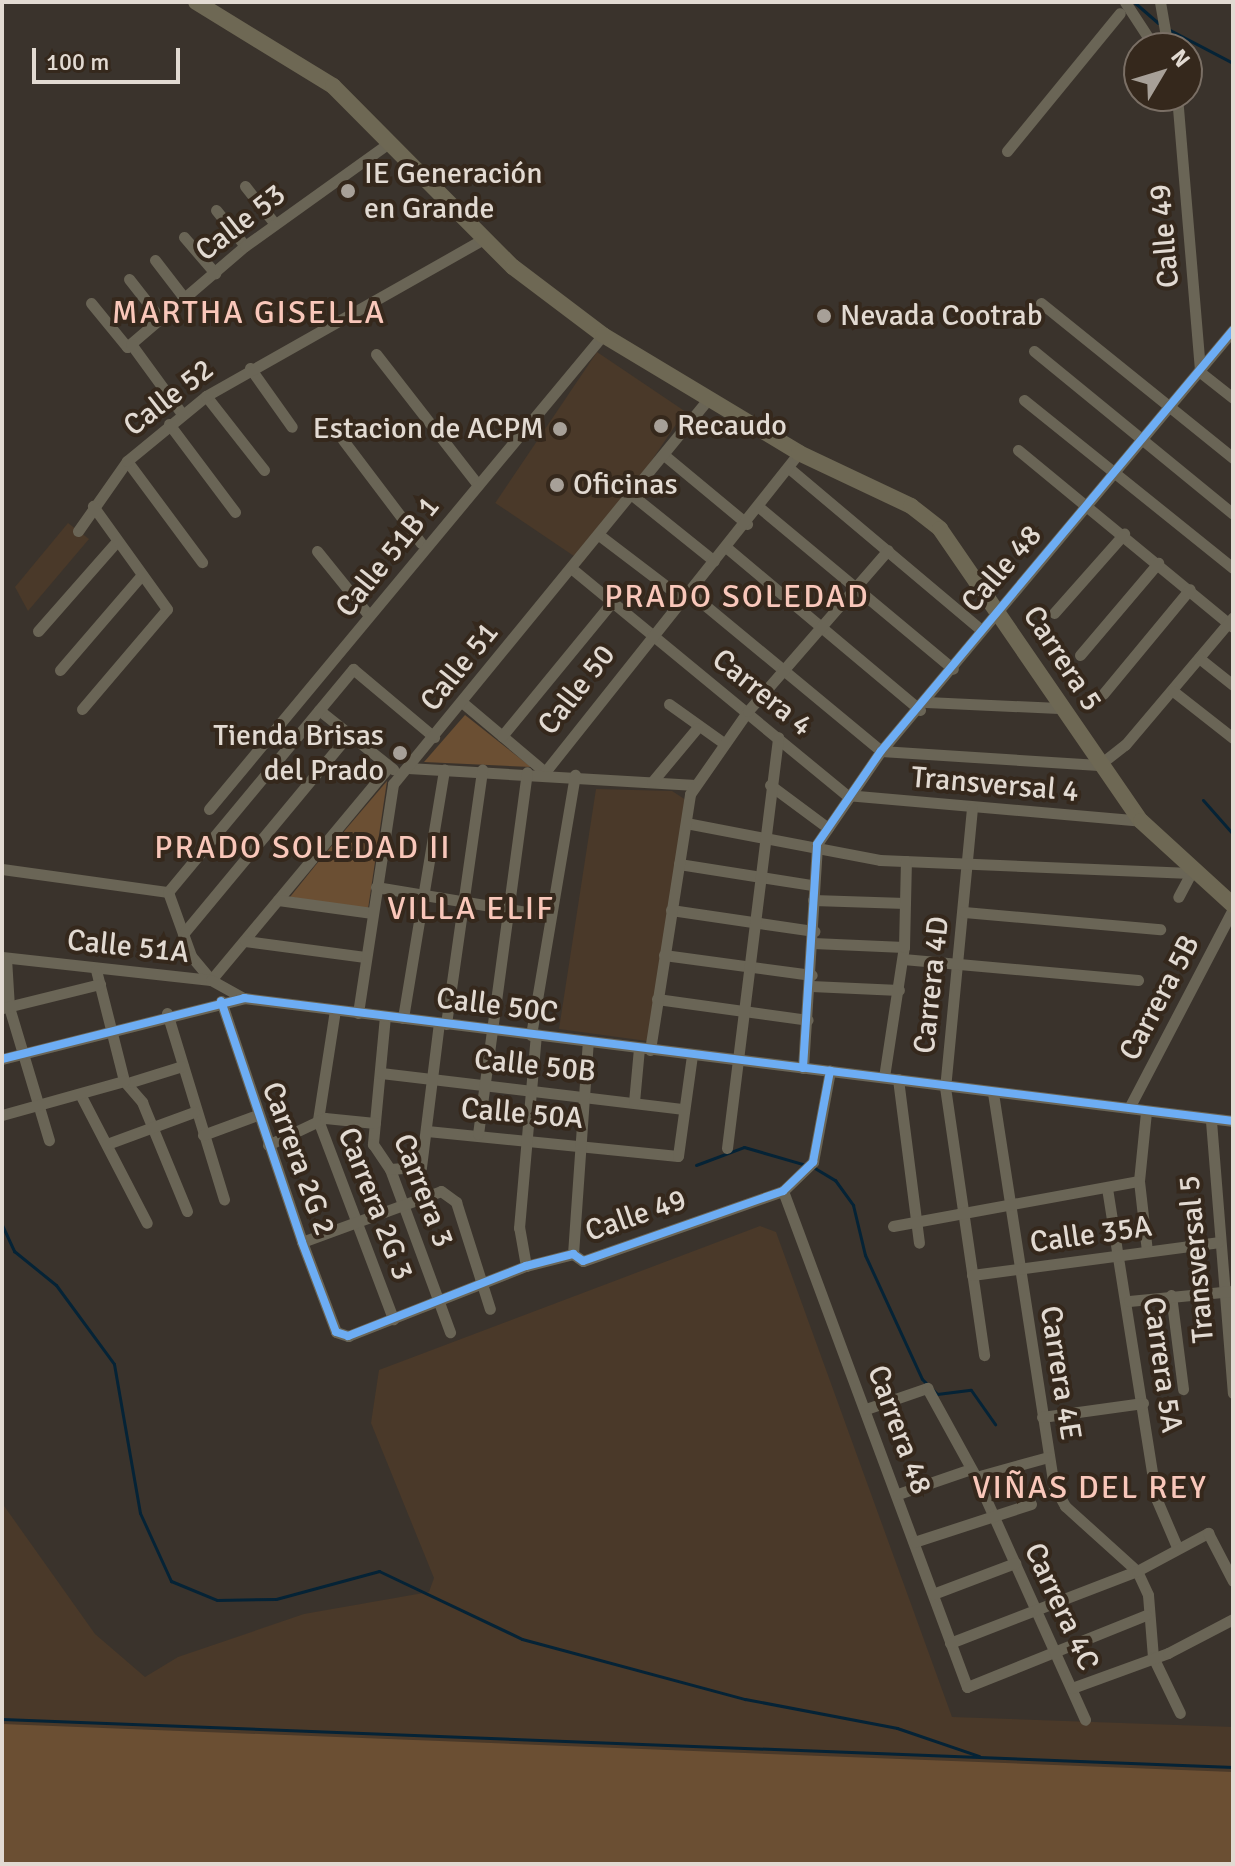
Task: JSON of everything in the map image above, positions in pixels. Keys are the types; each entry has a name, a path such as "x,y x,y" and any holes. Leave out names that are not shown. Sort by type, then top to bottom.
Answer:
{"main road":[{"name":"Carrera 5","path":"196,2 333,86 483,239 603,335 799,453 911,506 940,529 997,610 1059,708 1141,821 1191,873 1233,907"}],"street":[{"path":"1160,6 1164,32"},
{"path":"1007,151 1122,8 1142,32"},
{"name":"Calle 49","path":"1178,112 1200,372"},
{"name":"Calle 53","path":"129,346 245,246 390,142"},
{"path":"245,186 275,224"},
{"path":"216,210 245,246"},
{"path":"184,237 215,273"},
{"name":"Calle 52","path":"78,531 127,461 206,396 250,368 483,239"},
{"path":"155,260 185,299"},
{"path":"129,279 161,320"},
{"path":"91,303 182,414"},
{"path":"1041,303 1233,458"},
{"name":"Calle 48","path":"817,844 846,795 881,751 923,706 997,610 1233,330"},
{"name":"Calle 51B 1","path":"209,809 603,335"},
{"path":"1034,351 1233,514"},
{"path":"376,354 478,485"},
{"path":"250,368 292,427"},
{"path":"1200,372 1233,398"},
{"path":"206,396 264,470"},
{"name":"Calle 51","path":"358,1013 393,784 463,703 707,400"},
{"path":"1024,400 1233,568"},
{"path":"169,424 235,512"},
{"path":"343,440 421,543"},
{"path":"599,535 686,595 881,751 1099,765 1173,691 1231,622 1018,450"},
{"name":"Calle 50","path":"545,772 651,634 760,508 799,453"},
{"path":"664,455 747,524"},
{"path":"127,461 202,562"},
{"name":"Carrera 5","path":"790,469 981,630"},
{"path":"632,495 714,561"},
{"path":"82,709 167,609 140,577 93,506"},
{"path":"760,508 853,589 953,669"},
{"path":"1054,613 1124,534"},
{"path":"38,631 117,541"},
{"path":"727,548 821,627 923,706 1059,708"},
{"path":"634,1102 657,999 695,785 722,742 888,550"},
{"path":"317,551 367,613"},
{"path":"1080,655 1158,563"},
{"name":"Carrera 4","path":"571,568 846,795"},
{"path":"60,670 140,577"},
{"path":"1103,694 1190,589"},
{"path":"502,736 612,602"},
{"path":"1199,658 1233,685"},
{"path":"168,892 353,669 434,737"},
{"path":"1173,691 1233,738"},
{"path":"463,703 545,772"},
{"path":"669,704 697,728 722,742"},
{"path":"319,710 389,766 404,771 545,772 695,785"},
{"path":"652,782 697,728"},
{"name":"Calle 51A","path":"183,934 349,734"},
{"path":"727,1148 751,923 778,737"},
{"path":"168,892 183,934 211,980 389,766"},
{"path":"403,1018 444,769"},
{"path":"427,1131 482,770"},
{"path":"478,1134 482,1084 527,772"},
{"path":"526,1266 519,1228 529,1140 533,1035 575,775"},
{"path":"770,785 828,828"},
{"name":"Transversal 4","path":"846,795 1141,821"},
{"name":"Carrera 4D","path":"972,808 959,970 945,1087 984,1355"},
{"path":"686,823 817,844 842,856 966,865 1191,873 1178,897"},
{"path":"803,1068 812,981 812,885 817,844"},
{"path":"884,1077 903,959 906,861"},
{"path":"679,864 812,885"},
{"path":"2,869 168,892"},
{"path":"376,887 551,916"},
{"path":"278,900 372,913"},
{"path":"813,900 905,903"},
{"name":"Carrera 5B","path":"1129,1108 1233,907"},
{"path":"671,910 813,937 904,947"},
{"path":"964,912 1160,929"},
{"path":"245,941 365,957"},
{"path":"664,955 747,966 812,981 899,990"},
{"path":"4,957 5,1008 40,1105 49,1140"},
{"name":"Calle 51A","path":"4,957 96,970 211,980 244,998"},
{"path":"903,959 959,970 1138,980"},
{"path":"96,970 128,1082 187,1211"},
{"path":"5,1008 100,984"},
{"name":"Calle 50C","path":"2,1059 112,1031 167,1013 244,998 993,1093 1083,1100 1211,1121 1233,1121"},
{"path":"657,999 808,1020"},
{"name":"Carrera 2G 2","path":"221,1001 257,1115 336,1332"},
{"name":"Carrera 2G 3","path":"335,1010 318,1120 393,1319"},
{"path":"167,1013 194,1112 224,1199"},
{"name":"Carrera 3","path":"385,1016 373,1144 390,1169 450,1332"},
{"path":"573,1254 581,1095 588,1042"},
{"path":"684,1109 692,1055"},
{"path":"2,1115 182,1066"},
{"name":"Calle 49","path":"336,1332 348,1336 526,1266 573,1254 583,1261 783,1191 811,1166 830,1071"},
{"name":"Calle 50B","path":"381,1073 684,1109"},
{"path":"898,1079 919,1243"},
{"name":"Carrera 4E","path":"993,1093 1048,1457 1065,1506 1137,1571"},
{"path":"80,1094 147,1223"},
{"name":"Calle 50A","path":"390,1169 421,1167 427,1131 579,1142 678,1156 684,1109"},
{"path":"107,1144 194,1112"},
{"path":"1146,1112 1139,1181 1147,1251"},
{"path":"203,1135 257,1115"},
{"path":"268,1145 318,1120 375,1123"},
{"name":"Transversal 5","path":"1211,1121 1218,1242 1229,1291 1233,1393"},
{"path":"893,1226 1139,1181"},
{"name":"Carrera 5A","path":"1107,1188 1122,1255 1156,1498 1177,1547"},
{"name":"Carrera 48","path":"783,1191 898,1494 967,1687 1057,1653"},
{"path":"302,1242 402,1202 450,1194 490,1309"},
{"name":"Calle 35A","path":"972,1275 1218,1242"},
{"path":"1129,1301 1229,1291"},
{"path":"1171,1295 1183,1389"},
{"name":"Carrera 4C","path":"866,1409 927,1388 973,1473 1085,1720"},
{"path":"1042,1417 1143,1403"},
{"path":"898,1494 973,1473 1048,1457"},
{"path":"914,1542 1031,1504"},
{"path":"950,1643 1137,1571 1208,1533 1233,1581"},
{"path":"933,1594 1015,1563"},
{"path":"1137,1571 1148,1595 1146,1615 1153,1657 1180,1713"},
{"path":"1057,1653 1146,1615"},
{"path":"1072,1688 1153,1657 1233,1619"}],"shaded area":[{"path":"597,352 685,411 583,562 495,503"},
{"path":"68,523 89,539 28,611 15,587"},
{"path":"465,715 531,767 424,762"},
{"path":"387,781 368,909 290,897 323,856"},
{"path":"596,789 672,791 686,800 647,1041 559,1029"},
{"path":"760,1226 776,1232 952,1717 1233,1727 1233,1864 2,1864 2,1503 95,1634 145,1677 178,1657 304,1614 429,1592 434,1578 371,1423 379,1370"},
{"path":"2,1724 1233,1772 1233,1864 2,1864"}],"waterway":[{"path":"1134,2 1158,23"},
{"path":"1168,29 1233,63"},
{"path":"1203,800 1233,834"},
{"path":"696,1165 744,1147 806,1165"},
{"path":"813,1167 835,1180 853,1205 865,1255 922,1379 937,1394 971,1390 995,1424"},
{"path":"2,1225 14,1251 56,1285 114,1364 140,1513 171,1581 217,1600 276,1599 379,1571 522,1639 745,1699 897,1728 979,1756"},
{"path":"2,1719 1233,1767"}],"cycle path":[{"path":"803,1068 817,844 881,751 1233,330"},
{"path":"2,1059 244,998 1233,1121"},
{"path":"221,1001 302,1242 336,1332 348,1336 526,1266 573,1254 583,1261 783,1191 813,1162 830,1071"}],"place":[{"name":"IE Generación en Grande","path":"348,191"},
{"name":"Nevada Cootrab","path":"824,316"},
{"name":"Recaudo","path":"661,426"},
{"name":"Estacion de ACPM","path":"560,429"},
{"name":"Oficinas","path":"557,485"},
{"name":"Tienda Brisas del Prado","path":"400,753"}],"district":[{"name":"MARTHA GISELLA","path":"249,313"},
{"name":"PRADO SOLEDAD","path":"737,597"},
{"name":"PRADO SOLEDAD II","path":"303,848"},
{"name":"VILLA ELIF","path":"471,909"},
{"name":"VIÑAS DEL REY","path":"1090,1488"}]}
